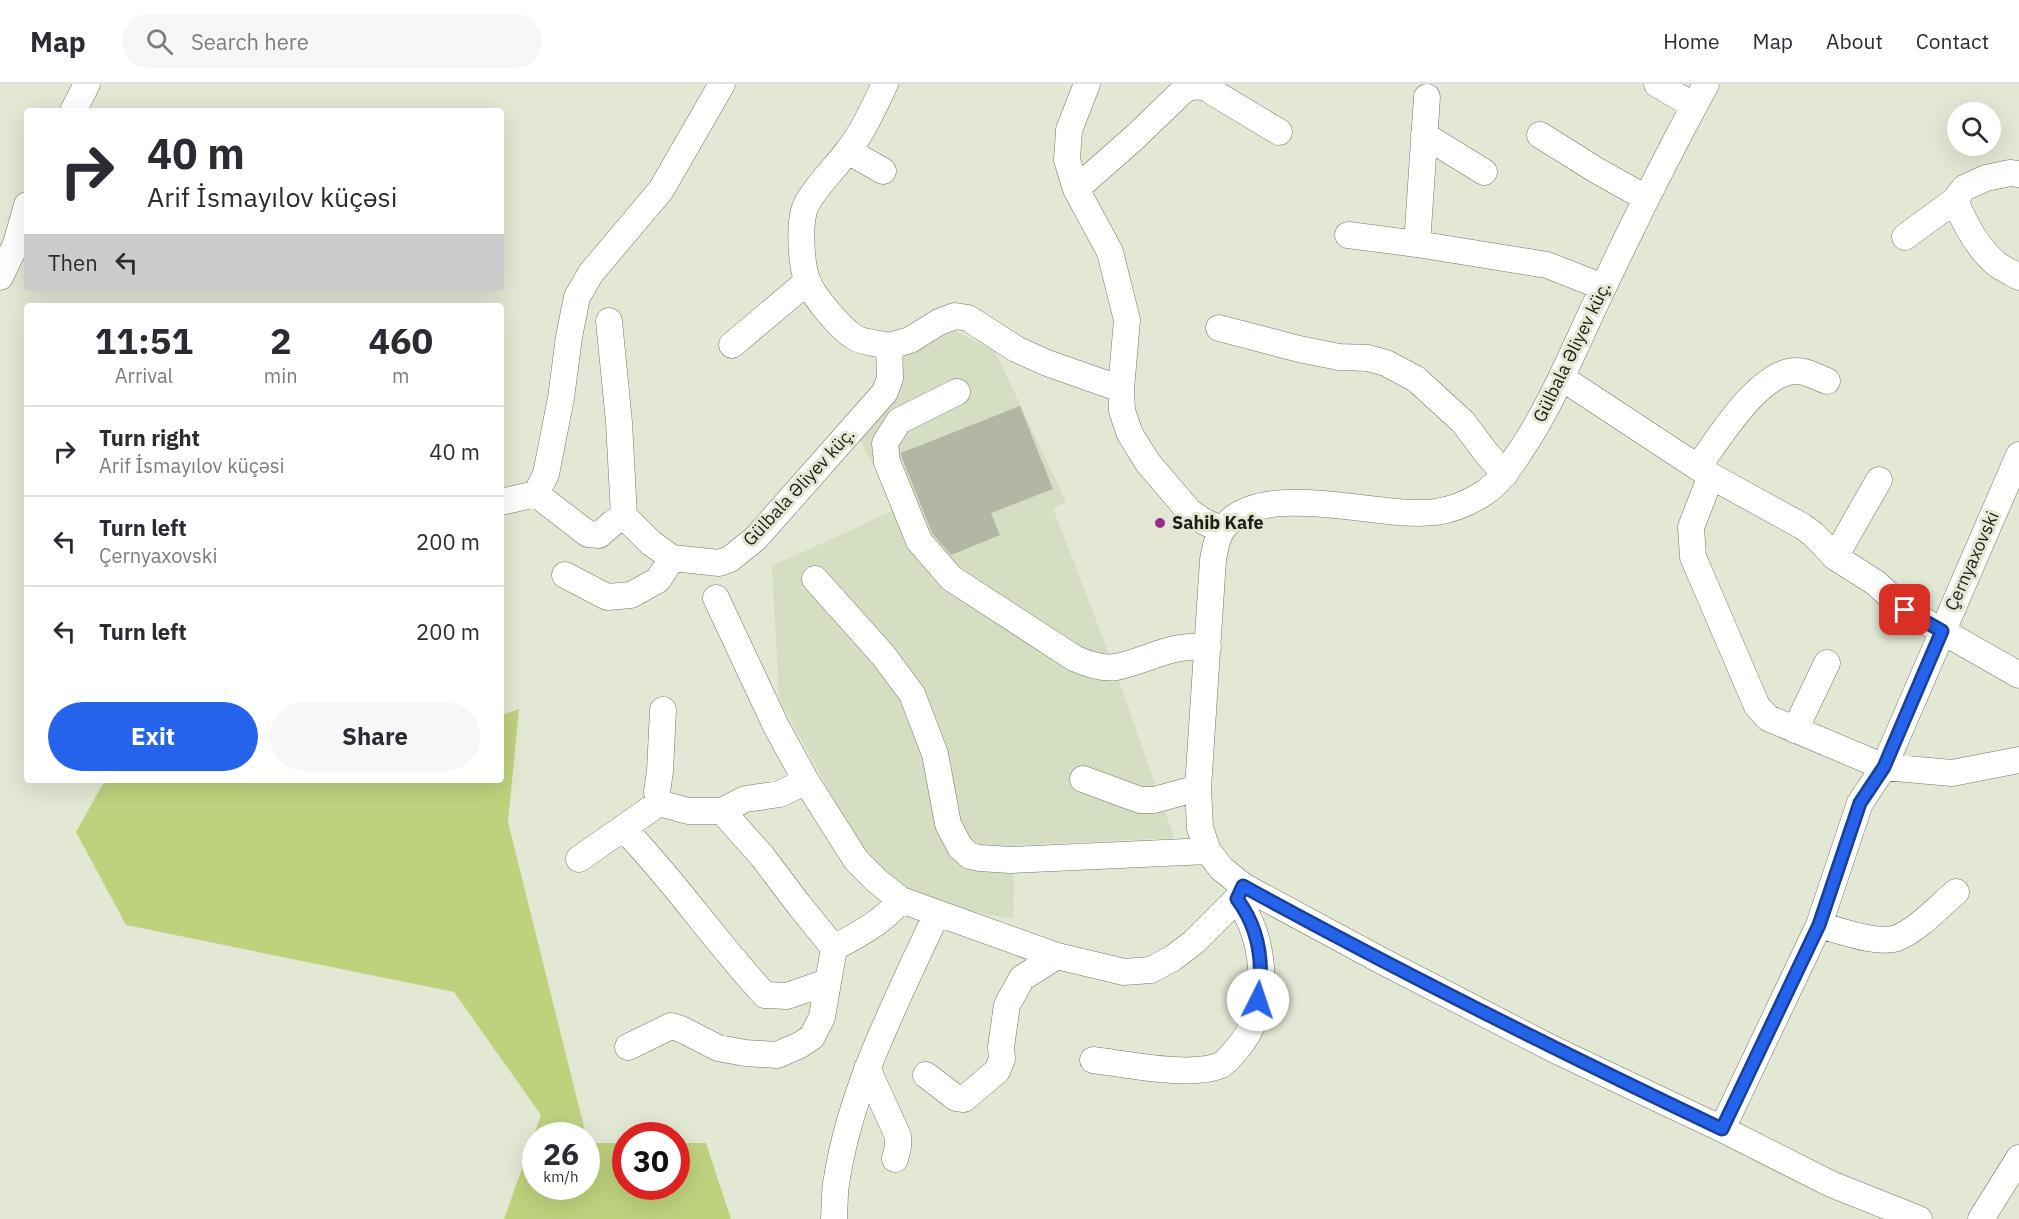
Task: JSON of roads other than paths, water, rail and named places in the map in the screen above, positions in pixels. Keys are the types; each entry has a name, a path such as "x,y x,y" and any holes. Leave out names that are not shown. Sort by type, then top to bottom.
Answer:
{"street":[{"path":"75,108 87,84"},
{"path":"536,494 546,474 561,398 568,337 577,297 591,273 662,190 722,84"},
{"path":"885,84 848,151 826,176 806,205 802,222 802,246 808,281 835,322 855,338 889,346 910,340 939,322 955,316 968,318 1016,349 1047,363 1121,389"},
{"path":"1087,84 1069,130 1067,160 1076,189 1110,252 1127,320 1121,389 1122,411 1130,434 1148,462 1189,511 1222,530 1213,560 1198,788 1200,828 1208,851 1240,892 1259,950 1261,983 1256,1017 1242,1043 1222,1065 1191,1071 1093,1060"},
{"path":"1657,84 1694,106"},
{"name":"Gülbala Əliyev küç.","path":"1222,530 1234,518 1250,508 1277,503 1296,502 1406,513 1435,512 1472,500 1493,487 1505,474 1545,412 1646,198 1706,84"},
{"path":"1076,189 1185,89 1197,86 1206,88 1279,132"},
{"path":"1417,244 1427,97"},
{"path":"1424,135 1484,172"},
{"path":"1540,135 1646,198"},
{"path":"848,151 883,171"},
{"path":"1905,237 1955,200 1964,188 1986,178 2010,173 2019,174"},
{"path":"1955,200 1963,218 1983,249 1996,264 2019,277"},
{"path":"0,277 16,244 24,220"},
{"path":"1348,235 1547,265 1603,288"},
{"path":"732,345 808,281"},
{"path":"565,575 607,597 631,595 658,580 672,558 651,543 624,516 619,422 609,321"},
{"path":"1219,328 1299,349 1339,357 1368,358 1386,363 1416,379 1463,422 1505,474"},
{"name":"Gülbala Əliyev küç.","path":"672,558 718,563 760,548 885,392 890,378 889,346"},
{"path":"1827,381 1796,370 1771,379 1749,398 1704,472 1691,527 1693,557 1757,706 1768,718 1884,767 1952,773 2019,760"},
{"path":"1562,378 1704,472 1814,534 1835,557 1876,583 1905,610 2019,675"},
{"path":"957,392 899,420 885,443 887,462 919,541 951,578 1090,666 1114,667 1176,647 1193,645 1208,647"},
{"name":"Çernyaxovski","path":"1722,1129 1819,925 1860,803 1884,767 2019,455"},
{"path":"1835,557 1879,480"},
{"path":"504,501 536,494"},
{"path":"536,494 588,534 599,535 624,516"},
{"path":"815,579 883,655 912,694 935,754 948,824 960,847 970,856 1010,860 1208,851"},
{"path":"716,598 776,726 806,781 856,860 901,900 1057,956 1124,972 1151,970 1173,958 1194,942 1240,892"},
{"path":"1796,730 1827,663"},
{"path":"658,803 663,710"},
{"path":"1083,779 1140,800 1154,800 1198,788"},
{"path":"658,803 688,811 722,811 745,800 780,794 806,781"},
{"path":"579,859 658,803"},
{"path":"628,1047 671,1026 718,1048 777,1055 812,1037 822,1017 834,948 762,856 722,811"},
{"path":"623,828 652,858 736,964 765,995 788,996 828,982"},
{"path":"1240,892 1382,961 1531,1038 1832,1184 1919,1219"},
{"path":"1819,925 1873,939 1895,938 1917,926 1956,892"},
{"path":"834,948 877,924 901,900"},
{"path":"834,1219 836,1179 849,1120 867,1068 937,913"},
{"path":"926,1075 956,1098 964,1099 997,1071 1002,1059 1001,1047 1007,1005 1022,978 1057,956"},
{"path":"867,1068 898,1136 895,1159"},
{"path":"1981,1219 2019,1158"}],"place":[{"name":"Sahib Kafe","path":"1160,523"}]}
